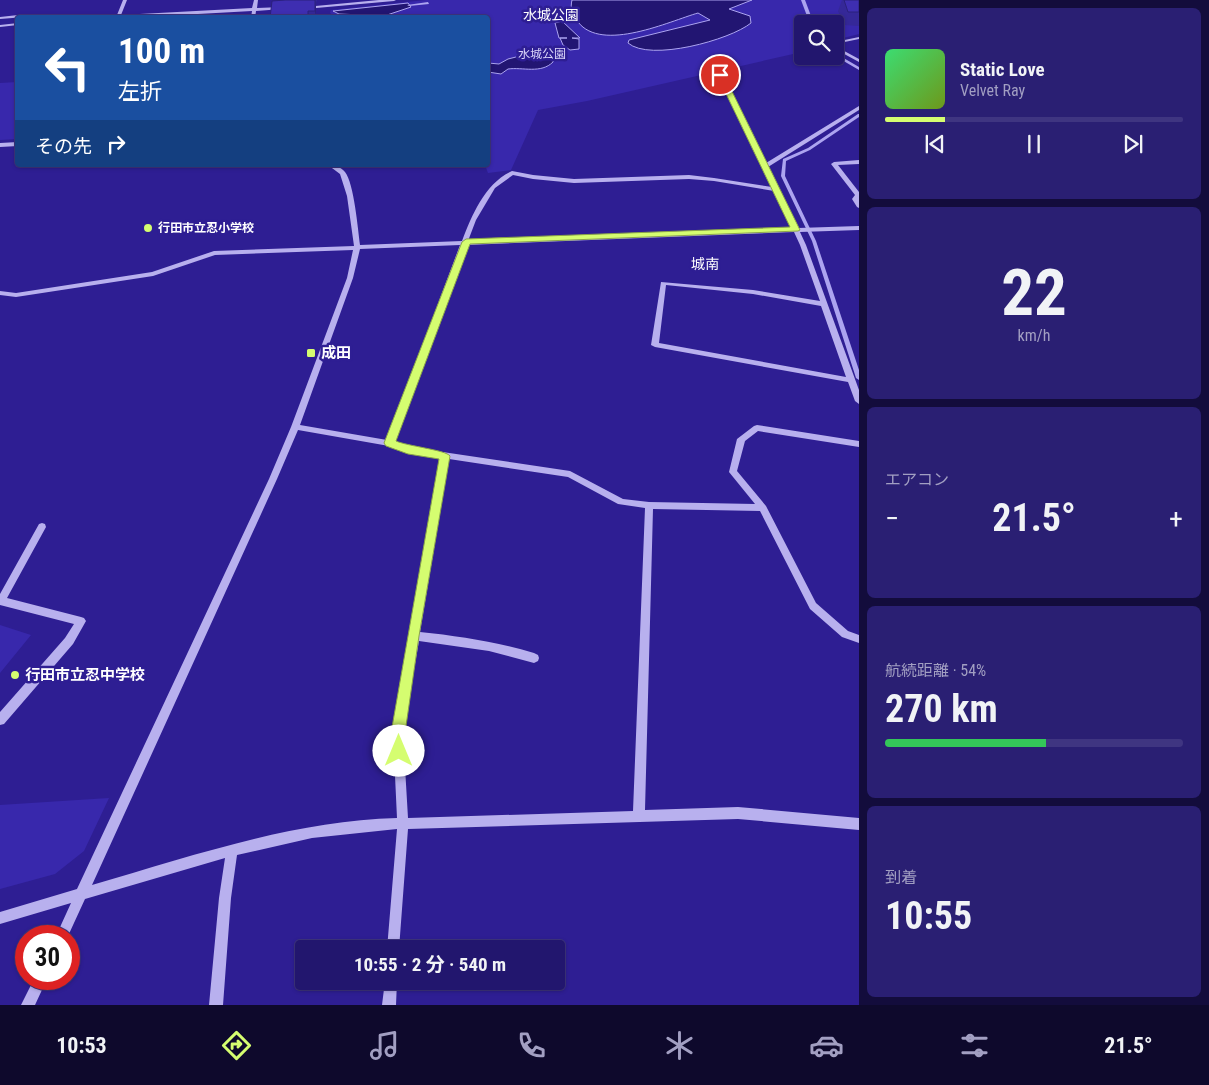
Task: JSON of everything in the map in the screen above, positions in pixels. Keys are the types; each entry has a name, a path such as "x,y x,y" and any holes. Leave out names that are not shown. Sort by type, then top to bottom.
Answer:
{"street":[{"path":"125,0 120,15 289,8"},
{"path":"253,15 256,0"},
{"path":"316,7 317,2 321,0"},
{"path":"298,8 394,0"},
{"path":"0,18 15,16"},
{"path":"0,26 15,24"},
{"path":"844,42 859,38"},
{"path":"844,51 859,61"},
{"path":"720,75 796,230 859,401"},
{"path":"764,167 859,108"},
{"path":"0,145 15,144"},
{"path":"859,162 834,164 858,195 855,199 859,206"},
{"path":"68,925 295,426 350,278 357,247 350,196 343,173 334,167"},
{"path":"390,443 473,220 493,187 512,172 574,182 679,177 776,190"},
{"path":"0,294 16,295 153,274 214,253 859,228"},
{"path":"824,304 754,292 663,283 655,346 852,380"},
{"path":"295,426 390,443 408,450 570,474 621,502 649,505 763,508"},
{"path":"859,444 757,428 741,439 733,472 763,508 813,606 845,634 859,639"},
{"path":"394,940 403,823 398,733 445,456"},
{"path":"639,816 649,505"},
{"path":"0,720 70,641 81,621 1,601 42,527"},
{"path":"413,636 474,643 510,650 534,658"},
{"path":"0,918 82,896 232,850 312,832 403,823 738,813 859,824"},
{"path":"216,1005 225,898 232,850"},
{"path":"28,1005 36,990"},
{"path":"389,1005 390,990"}],"green space":[{"name":"水城公園","path":"426,0 859,0 859,34 844,38 844,15 794,15 794,54 587,101 538,110 511,170 488,173 486,167 490,167 490,15 333,15 330,13 331,10"},
{"path":"15,82 15,139 0,140 0,83"},
{"path":"0,625 31,635 0,673"},
{"path":"109,798 84,851 55,874 0,889 0,805"}],"shaded area":[{"path":"572,0 752,0 729,9 750,16 751,23 741,30 709,42 671,50 654,50 639,48 628,43 629,40 710,20 698,13 654,28 619,35 603,35 589,31 578,22 572,11"},
{"path":"408,3 411,7 387,15 339,14 333,11"},
{"path":"562,21 580,38 572,38 579,39 579,49 570,50 563,45 555,23"},
{"path":"553,52 553,62 543,68 508,69 501,74 490,72 490,63 499,64 508,59 524,55 540,59"}],"building":[{"path":"315,0 315,11 308,11 308,15 270,15 272,1"},
{"path":"844,0 859,0 859,12 848,12"}],"waterway":[{"path":"803,0 809,15"},
{"path":"409,5 428,3"},
{"path":"844,60 859,69"},
{"path":"859,115 809,149 784,160 783,176 814,241 859,378"}],"place":[{"name":"行田市立忍小学校","path":"148,228"},
{"name":"成田","path":"311,353"},
{"name":"行田市立忍中学校","path":"15,675"}],"district":[{"name":"水城公園","path":"551,15"},
{"name":"城南","path":"705,264"}],"route":[{"path":"399,751 398,733 413,636 445,456 408,450 390,443 466,242 796,230 720,75"}]}
